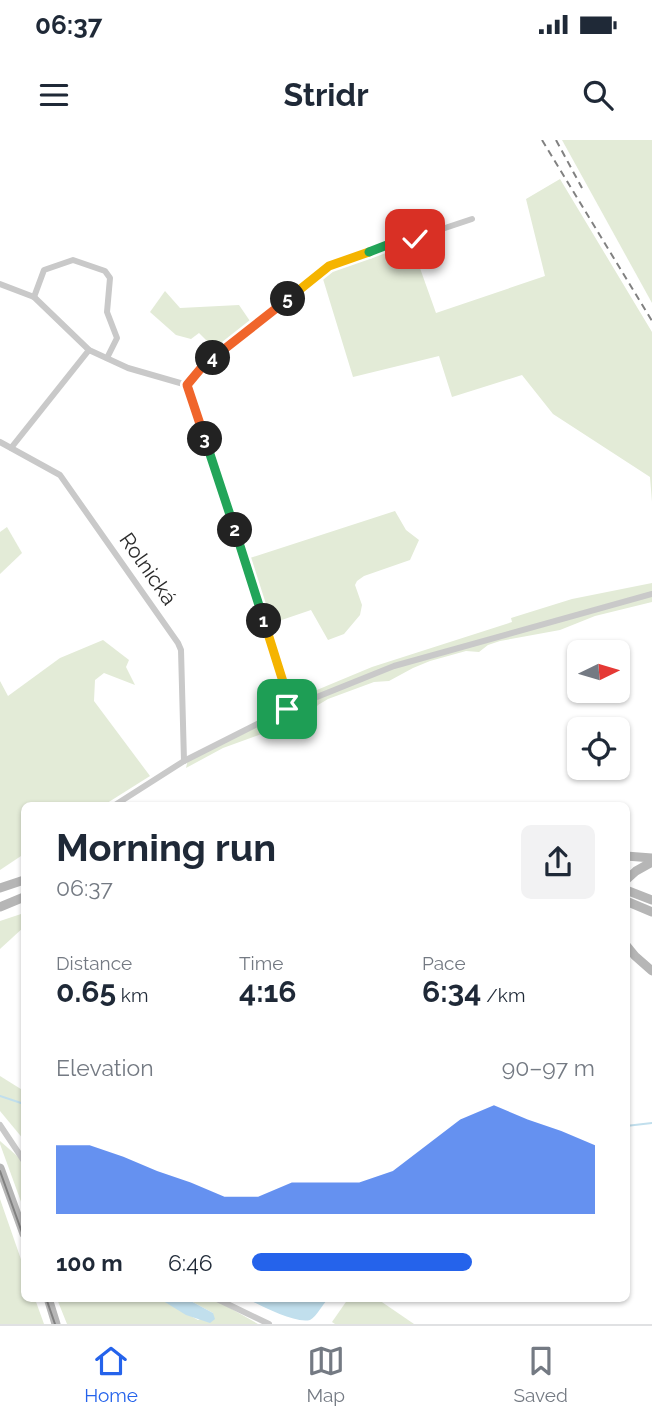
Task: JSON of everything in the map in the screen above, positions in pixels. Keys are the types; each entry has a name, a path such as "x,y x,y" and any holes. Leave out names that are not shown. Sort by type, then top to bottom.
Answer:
{"main road":[{"path":"630,857 652,860"},
{"path":"630,877 652,860"},
{"path":"0,888 21,881"},
{"path":"630,892 652,900"},
{"path":"0,907 21,898"},
{"path":"630,903 652,912"},
{"path":"631,954 652,971"},
{"path":"0,1168 21,1226"},
{"path":"49,1302 56,1324"}],"street":[{"path":"187,385 202,367 329,266 400,240 415,239 472,219"},
{"path":"34,297 44,270 55,265 73,260 105,271 110,278 107,312 117,338 107,358"},
{"path":"0,284 34,297 89,350 128,368 187,385"},
{"path":"11,448 89,350"},
{"path":"187,385 291,707"},
{"name":"Rolnická","path":"0,442 60,475 178,643 181,650 184,761"},
{"path":"120,802 184,761 291,707 394,666 652,594"},
{"path":"0,1125 21,1156"},
{"path":"223,1302 270,1324"}],"green space":[{"path":"562,140 652,140 652,303"},
{"path":"560,179 652,332 652,502 650,477 553,414 522,375 452,397 439,356 353,377 323,279 333,270 411,243 436,313 545,276 526,199"},
{"path":"165,291 180,308 239,305 252,324 217,351 199,333 191,339 176,335 150,312"},
{"path":"395,511 406,530 419,540 410,560 357,581 355,585 362,605 360,615 344,634 328,640 311,610 267,625 247,559"},
{"path":"7,527 22,553 0,574 0,532"},
{"path":"652,583 652,602 595,616 560,630 500,641 479,652 466,651 430,661 389,681 374,682 328,699 318,705 311,714 223,748 186,768 188,759 287,709 297,693 312,692 372,667 512,622 511,618 572,599"},
{"path":"103,640 129,660 126,667 135,685 104,673 95,680 94,701 150,776 109,802 21,802 21,856 0,870 0,681 8,696 60,658"},
{"path":"21,914 21,930 0,949 0,921"},
{"path":"0,1076 21,1089 21,1136 0,1111"},
{"path":"0,1141 21,1159 21,1202"},
{"path":"0,1199 21,1259 21,1302 36,1302 44,1324 0,1324"},
{"path":"58,1302 165,1302 198,1320 213,1313 193,1302 219,1302 258,1324 67,1324"},
{"path":"346,1302 382,1302 414,1324 335,1324 332,1322"}],"water":[{"path":"165,1302 193,1302 213,1313 215,1319 210,1323 186,1315"},
{"path":"254,1302 326,1302 310,1320 278,1313"}],"waterway":[{"path":"0,1096 21,1103"},
{"path":"630,1126 652,1123"}],"tram line":[{"path":"0,1171 21,1230"},
{"path":"47,1302 55,1324"}],"railway":[{"path":"542,140 652,321"},
{"path":"556,140 582,188"}],"route":[{"path":"287,709 291,707 187,385 202,367 329,266 400,240 415,239"}]}
